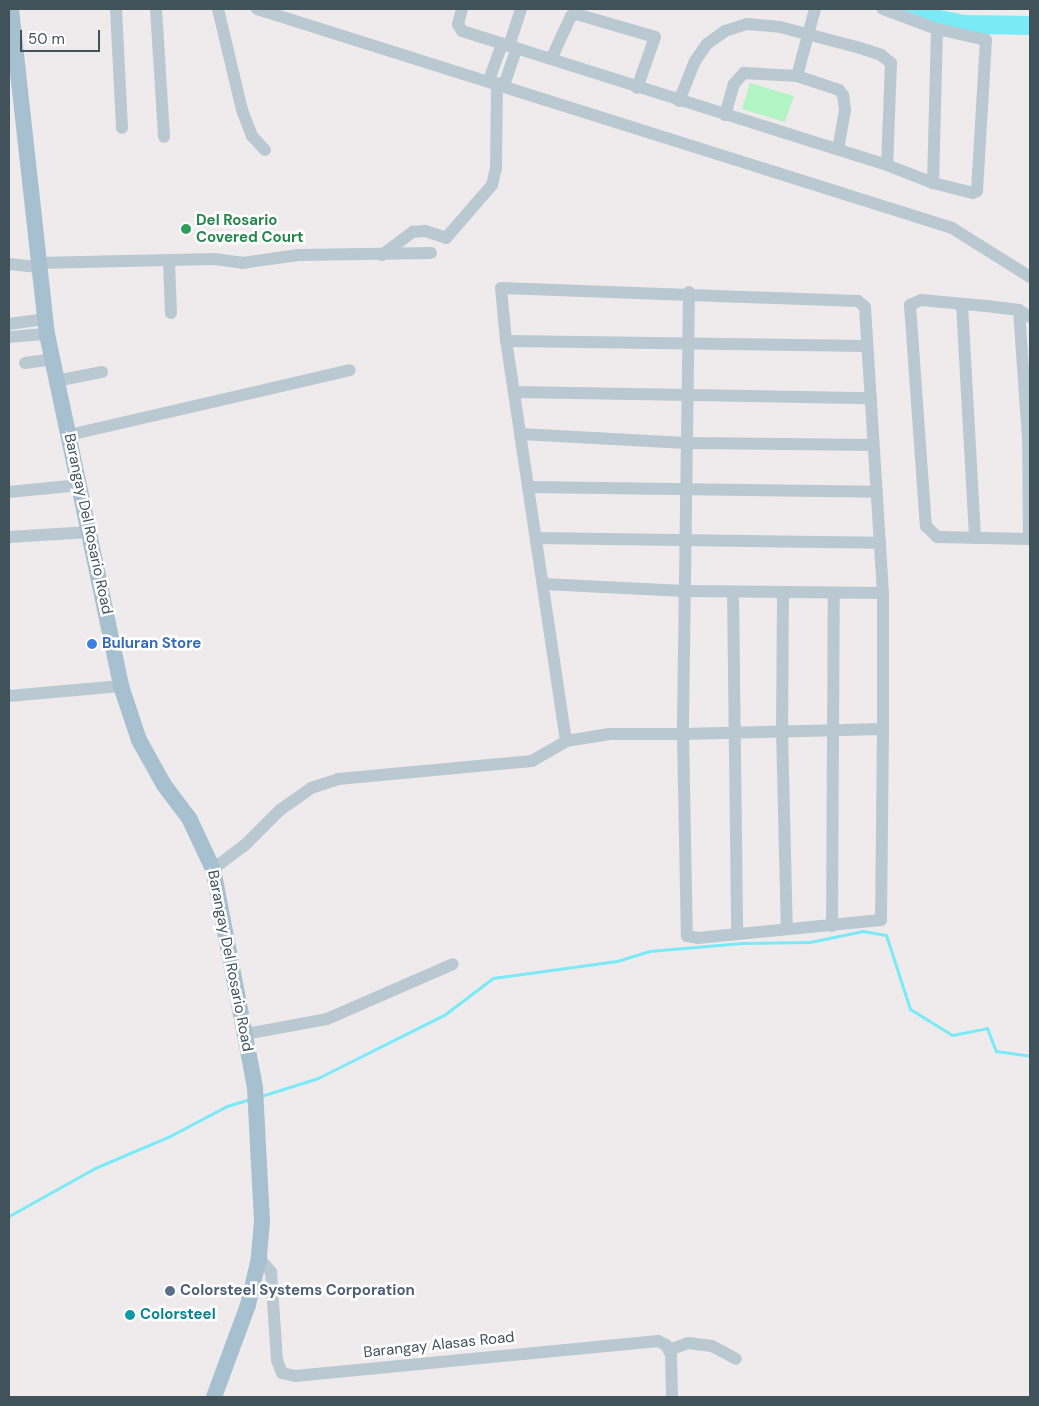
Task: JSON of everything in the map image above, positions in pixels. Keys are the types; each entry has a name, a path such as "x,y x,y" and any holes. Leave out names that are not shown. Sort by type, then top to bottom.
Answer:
{"main road":[{"name":"Barangay Del Rosario Road","path":"10,16 13,74 46,326 56,382 80,485 121,686 143,748 164,785 189,818 213,868 255,1088 262,1221 259,1258 248,1305 214,1397"}],"street":[{"path":"116,9 122,128"},
{"path":"156,9 164,137"},
{"path":"218,9 242,110 252,136 265,150"},
{"path":"257,9 497,82 952,228 1030,277"},
{"path":"462,9 459,28 509,46 552,57 636,88 838,149 933,183 973,193 979,186 986,40 937,29 883,9"},
{"path":"382,255 413,232 424,231 446,238 473,210 492,185 496,168 497,82 521,9"},
{"path":"797,76 815,9"},
{"path":"552,57 571,16 576,14 652,36 656,40 636,88"},
{"path":"679,101 695,61 707,44 725,31 747,24 762,24 809,34 881,55 891,63 887,165"},
{"path":"933,183 937,29"},
{"path":"725,116 734,84 744,73 797,76 838,90 843,95 845,110 838,149"},
{"path":"9,264 38,265 215,259 242,263 298,255 431,253"},
{"path":"168,261 170,313"},
{"path":"566,741 506,341 501,288 622,293 689,292 858,301 865,307 883,593 883,916 876,923 698,938 687,936 683,734 689,292"},
{"path":"1019,310 1029,439 1030,539 937,537 926,526 910,306 920,300 1019,310 1030,317"},
{"path":"962,304 975,538"},
{"path":"9,324 46,326"},
{"path":"9,338 46,326"},
{"path":"506,341 868,346"},
{"path":"25,363 52,359"},
{"path":"69,435 350,370"},
{"path":"56,382 102,372"},
{"path":"514,392 870,398"},
{"path":"521,434 686,443 873,445"},
{"path":"9,492 80,485"},
{"path":"528,487 876,492"},
{"path":"9,538 90,532"},
{"path":"537,538 880,544"},
{"path":"543,584 684,591 883,593"},
{"path":"734,592 733,732 737,934"},
{"path":"783,592 782,731 787,929"},
{"path":"832,926 834,594"},
{"path":"9,696 121,686"},
{"path":"213,868 244,846 280,810 311,788 338,780 532,761 566,741 603,734 683,734 882,728"},
{"path":"246,1034 327,1019 453,964"},
{"name":"Barangay Alasas Road","path":"259,1258 271,1272 277,1360 282,1373 295,1376 658,1341 669,1350"},
{"path":"672,1397 669,1350 681,1344 712,1346 736,1359"}],"green space":[{"path":"750,83 794,96 785,122 742,109"}],"waterway":[{"path":"907,9 914,14 964,24 1030,25"},
{"path":"261,1096 318,1078 444,1015 493,978 617,961 649,951 742,943 810,942 863,931 886,935 910,1009 952,1035 987,1028 996,1051 1030,1056"},
{"path":"9,1216 95,1168 170,1136 227,1106 250,1099"}],"place":[{"name":"Del Rosario Covered Court","path":"186,229"},
{"name":"Buluran Store","path":"92,644"},
{"name":"Colorsteel Systems Corporation","path":"170,1291"},
{"name":"Colorsteel","path":"130,1315"}]}
